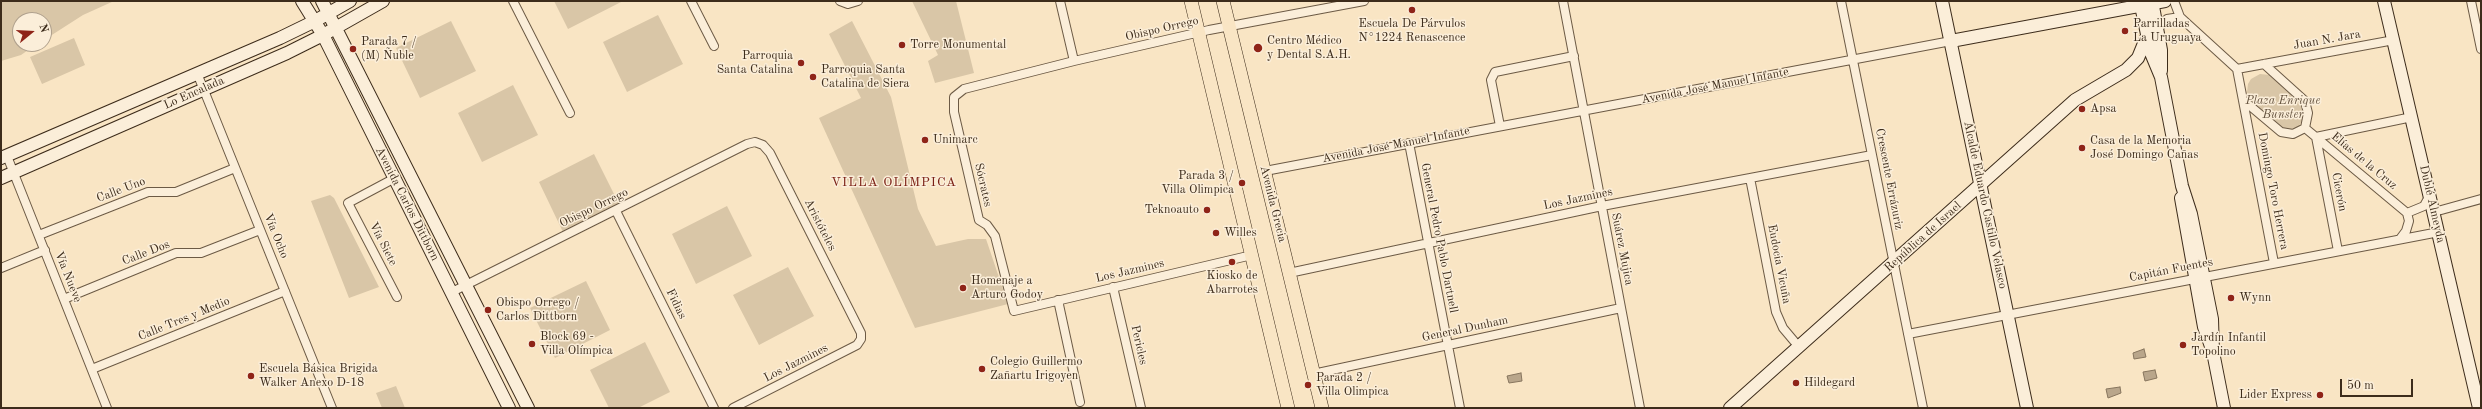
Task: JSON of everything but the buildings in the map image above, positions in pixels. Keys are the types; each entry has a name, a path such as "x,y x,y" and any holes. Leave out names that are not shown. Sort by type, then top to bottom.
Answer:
{"main road":[{"path":"1191,1 1288,408"},
{"name":"Avenida Grecia","path":"1223,1 1322,408"}],"street":[{"name":"Avenida Carlos Dittborn","path":"302,1 323,35 509,408"},
{"name":"Avenida Carlos Dittborn","path":"322,1 528,408"},
{"name":"Lo Encalada","path":"4,157 280,38 315,21 350,1"},
{"name":"Lo Encalada","path":"1,178 287,53 337,28 370,4 383,1"},
{"path":"513,1 570,113"},
{"path":"691,1 714,46"},
{"path":"843,2 858,1"},
{"path":"1060,1 1074,61"},
{"name":"Obispo Orrego","path":"968,88 1074,61 1229,26 1364,1"},
{"name":"Suárez Mujica","path":"1563,1 1640,408"},
{"name":"Crescente Errázuriz","path":"1841,1 1923,408"},
{"name":"Alcalde Eduardo Castillo Velasco","path":"1942,1 2027,408"},
{"name":"Avenida José Manuel Infante","path":"1265,171 2146,3 2165,1"},
{"path":"2174,1 2180,17 2237,69 2243,100 2281,132 2293,134 2305,128 2308,113 2305,101 2264,64 2237,69"},
{"name":"Dublé Almeyda","path":"2384,1 2479,408"},
{"path":"2471,1 2481,49"},
{"path":"2146,3 2157,29 2161,50 2161,76"},
{"path":"2146,3 2147,36 2161,76 2182,186 2181,202 2213,328 2213,352 2224,408"},
{"path":"2157,29 2167,19 2180,17"},
{"name":"República de Israel","path":"1730,408 1981,186 2075,100 2133,64 2142,51 2147,36"},
{"path":"280,38 287,53"},
{"name":"Juan N. Jara","path":"2264,64 2394,40"},
{"path":"1500,126 1491,80 1495,72 1574,56"},
{"name":"Vía Ocho","path":"197,73 332,408"},
{"name":"Sócrates","path":"968,88 957,94 953,105 979,220 987,225 995,236 1014,311"},
{"name":"Domingo Toro Herrera","path":"2243,100 2274,263"},
{"path":"2316,137 2412,117"},
{"name":"Elías de la Cruz","path":"2305,128 2407,213"},
{"name":"Cicerón","path":"2316,137 2338,251"},
{"name":"Aristóteles","path":"746,144 759,143 769,150 860,333"},
{"name":"General Pedro Pablo Dartnell","path":"1408,143 1460,408"},
{"name":"Obispo Orrego","path":"452,292 616,211 746,144"},
{"name":"Los Jazmines","path":"1289,273 1602,206 1872,155"},
{"name":"Vía Nueve","path":"4,157 14,172 107,408"},
{"name":"Calle Uno","path":"39,235 148,192 176,192 235,168"},
{"name":"Vía Siete","path":"395,178 348,203 397,297"},
{"name":"Eudocia Vicuña","path":"1750,178 1776,312 1783,328 1799,347"},
{"path":"2400,239 2406,231 2409,221 2407,213 2424,206 2430,195"},
{"path":"2434,212 2481,199"},
{"name":"Fidias","path":"616,211 714,408"},
{"name":"Calle Dos","path":"64,299 176,253 201,253 260,230"},
{"name":"Capitán Fuentes","path":"1908,334 2439,232"},
{"path":"1,268 45,250"},
{"name":"Los Jazmines","path":"1014,311 1252,255"},
{"name":"Pericles","path":"1113,287 1141,408"},
{"name":"Calle Tres y Medio","path":"92,369 285,290"},
{"path":"1058,300 1080,402"},
{"name":"General Dunham","path":"1313,374 1621,308"},
{"name":"Los Jazmines","path":"733,408 857,345 861,341 860,333"}],"green space":[{"path":"1,1 114,1 83,15 52,35 52,12 12,12 12,52 25,52 21,55 1,61"},
{"path":"554,1 623,1 568,29"},
{"path":"912,1 956,1 974,73 935,83 928,61 938,55"},
{"path":"658,15 683,64 627,92 603,42"},
{"path":"451,21 476,71 420,98 396,48"},
{"path":"852,21 891,97 918,209 936,246 968,239 986,239 1008,304 915,328 819,118 861,98 829,34"},
{"path":"74,38 85,65 42,84 30,57 42,52 52,52 52,48"},
{"name":"Plaza Enrique Bunster","path":"2260,74 2270,75 2300,101 2304,112 2303,120 2298,127 2291,130 2283,129 2250,100 2247,92 2248,84 2251,79"},
{"path":"513,85 538,135 482,162 458,113"},
{"path":"594,154 619,204 563,232 539,182"},
{"path":"330,195 334,198 379,287 349,298 311,201"},
{"path":"727,206 752,256 696,284 672,234"},
{"path":"788,267 814,316 759,345 733,295"},
{"path":"586,281 610,330 555,358 530,308"},
{"path":"645,342 670,392 638,408 609,408 590,370"},
{"path":"396,386 405,408 382,408 376,393"}],"shaded area":[{"path":"2144,349 2146,357 2134,359 2133,353"},
{"path":"2155,370 2157,378 2145,381 2143,372"},
{"path":"1521,373 1522,381 1509,383 1507,376"},
{"path":"2120,387 2121,393 2108,398 2106,389"}],"place":[{"name":"Escuela De Párvulos N°1224 Renascence","path":"1412,10"},
{"name":"Parrilladas La Uruguaya","path":"2125,31"},
{"name":"Torre Monumental","path":"902,45"},
{"name":"Centro Médico y Dental S.A.H.","path":"1258,48"},
{"name":"Parada 7 / (M) Ñuble","path":"353,49"},
{"name":"Parroquia Santa Catalina","path":"801,63"},
{"name":"Parroquia Santa Catalina de Siera","path":"813,77"},
{"name":"Apsa","path":"2082,109"},
{"name":"Unimarc","path":"925,140"},
{"name":"Casa de la Memoria José Domingo Cañas","path":"2082,148"},
{"name":"Parada 3 / Villa Olimpica","path":"1242,183"},
{"name":"Teknoauto","path":"1207,210"},
{"name":"Willes","path":"1216,233"},
{"name":"Kiosko de Abarrotes","path":"1232,262"},
{"name":"Homenaje a Arturo Godoy","path":"963,288"},
{"name":"Wynn","path":"2231,298"},
{"name":"Obispo Orrego / Carlos Dittborn","path":"488,310"},
{"name":"Block 69 - Villa Olímpica","path":"532,344"},
{"name":"Jardín Infantil Topolino","path":"2183,345"},
{"name":"Colegio Guillermo Zañartu Irigoyen","path":"982,369"},
{"name":"Escuela Básica Brigida Walker Anexo D-18","path":"251,376"},
{"name":"Hildegard","path":"1796,383"},
{"name":"Parada 2 / Villa Olimpica","path":"1308,385"},
{"name":"Lider Express","path":"2320,395"}],"district":[{"name":"VILLA OLÍMPICA","path":"894,183"}]}
